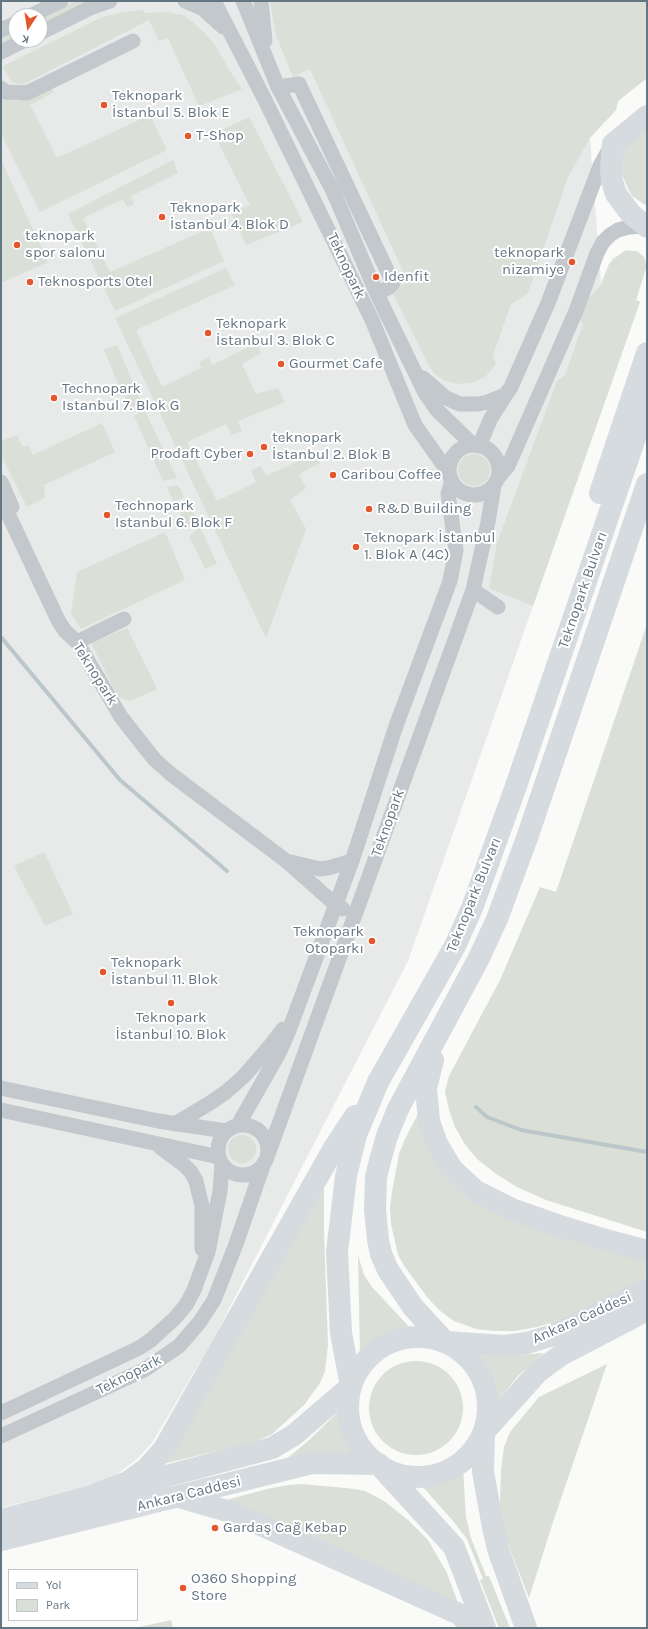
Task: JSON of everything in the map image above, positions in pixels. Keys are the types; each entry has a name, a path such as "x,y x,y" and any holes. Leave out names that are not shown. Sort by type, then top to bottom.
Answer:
{"main road":[{"path":"647,116 613,144 612,181 616,194 631,214 647,226"},
{"path":"574,618 574,579 577,564 647,353"},
{"name":"Teknopark Bulvarı","path":"351,1386 341,1333 337,1252 350,1155 362,1119 378,1082 455,946 472,908 516,786 647,403"},
{"name":"Teknopark Bulvarı","path":"445,1342 413,1307 388,1270 378,1240 375,1209 376,1177 387,1136 398,1109 479,958 506,896 583,676 647,484"},
{"path":"440,1032 426,1088 429,1121 437,1144 452,1169 476,1191 514,1210 599,1238 647,1250"},
{"path":"96,1494 128,1482 146,1469 164,1449 334,1148 378,1082"},
{"name":"Ankara Caddesi","path":"445,1342 504,1346 550,1336 647,1288"},
{"name":"Ankara Caddesi","path":"484,1432 538,1372 562,1355 647,1310"},
{"path":"485,1628 454,1547 379,1464 364,1451 354,1434 348,1415 351,1386 362,1364 371,1355 393,1341 419,1336 445,1342 463,1353 477,1370 486,1389 488,1411 484,1432 483,1472 498,1549 526,1628"},
{"name":"Ankara Caddesi","path":"1,1520 272,1448 294,1435 351,1386"},
{"path":"379,1464 390,1471 411,1476 428,1475 445,1471 464,1459 472,1451 484,1432"},
{"name":"Ankara Caddesi","path":"1,1540 312,1463 379,1464"},
{"path":"178,1496 241,1516 459,1614 474,1628"}],"street":[{"path":"47,8 61,1"},
{"path":"48,29 90,8 110,1"},
{"name":"Teknopark","path":"185,1 202,8 214,17 224,28 244,57"},
{"name":"Teknopark","path":"214,1 244,57 372,320 415,426 460,490 472,495 488,491 508,466 576,311 597,253 603,242 618,230 630,227 647,226"},
{"name":"Teknopark","path":"243,1 278,87 333,191 377,294 425,393 437,410 476,446"},
{"name":"Teknopark","path":"261,1 266,58"},
{"path":"1,88 5,92 27,93 133,41"},
{"path":"476,446 491,418 512,387 548,303 600,166 613,144"},
{"name":"Teknopark","path":"415,371 446,398 460,404 478,404 488,402 505,395 512,387"},
{"name":"Teknopark","path":"1,1413 119,1358 151,1340 172,1322 186,1305 194,1290 200,1276 212,1234 220,1191 220,1161 218,1143 232,1128 279,1053 352,861 396,726 453,570 456,550 448,494 450,465 452,458 458,451 465,447 476,446 488,449 498,462 499,470 473,590 236,1244 214,1300 199,1323 184,1341 167,1355 144,1370 1,1436"},
{"name":"Teknopark","path":"1,482 60,613 65,631"},
{"name":"Teknopark","path":"1,499 58,620 65,631 77,642 121,717 156,760 197,796 285,860 336,905"},
{"path":"473,590 498,606"},
{"path":"77,642 124,619"},
{"name":"Teknopark","path":"285,860 320,870 352,861"},
{"path":"336,905 354,916"},
{"name":"Teknopark","path":"175,1124 210,1103 244,1076 270,1046 296,1010"},
{"name":"Teknopark","path":"1,1088 175,1124 232,1128 251,1126 262,1133 267,1145 266,1160 255,1171 244,1175 232,1172 220,1161 154,1143 1,1110"},
{"name":"Teknopark","path":"154,1143 176,1158 191,1172 200,1191 203,1220 200,1276"}],"shaded area":[{"path":"1,1 647,1 647,78 618,101 616,110 602,122 590,138 601,282 613,258 627,250 637,251 644,257 646,262 646,268 636,300 640,302 408,961 213,1340 152,1443 138,1458 116,1475 98,1483 1,1508"}],"green space":[{"path":"76,1 92,1 48,21 48,13"},
{"path":"270,1 647,1 647,78 618,101 616,110 590,138 568,177 528,293 511,304 493,355 496,364 485,377 474,382 460,384 445,381 434,373 427,362 391,290 408,282 310,69 293,77 276,35"},
{"path":"143,10 145,13 168,12 185,16 202,30 216,46 242,89 199,106 168,38 159,41 149,20 22,85 11,82 3,66 39,48 48,48 48,44 100,18 123,12"},
{"path":"8,33 8,40 1,43 1,36"},
{"path":"51,88 54,92 30,105 57,158 150,115 167,150 40,212 1,133 1,96 16,101 28,99"},
{"path":"249,117 303,222 246,245 231,213 250,205 214,134"},
{"path":"647,124 647,206 632,196 621,172 622,155 625,146"},
{"path":"1,160 48,262 1,283"},
{"path":"173,160 178,173 131,196 134,205 127,207 123,199 83,218 110,272 210,228 224,261 115,311 68,214"},
{"path":"624,251 637,251 644,257 646,268 636,300 640,302 533,606 489,588 497,543 557,381 565,375 583,324 576,311 602,284 609,264"},
{"path":"226,268 235,285 136,330 162,387 201,368 199,362 209,358 212,365 257,343 261,353 242,364 256,394 278,388 285,402 238,421 242,431 232,435 226,424 187,442 217,501 256,482 251,470 261,466 266,476 315,453 320,463 299,474 306,488 290,500 306,529 266,638 115,318"},
{"path":"117,345 134,385 120,388 104,350"},
{"path":"136,391 141,401 131,409 124,394"},
{"path":"144,409 177,478 163,481 134,416"},
{"path":"102,423 115,452 44,485 45,498 27,507 1,455 1,441 17,435 22,446 29,446 33,455"},
{"path":"474,454 480,455 487,461 490,470 489,476 483,483 474,486 468,485 461,479 458,470 459,464 465,457"},
{"path":"178,485 184,497 174,502 167,487"},
{"path":"188,503 198,522 186,528 179,510"},
{"path":"200,527 217,564 205,569 189,536"},
{"path":"165,532 185,580 81,629 71,613 77,572"},
{"path":"647,624 647,1232 546,1200 517,1187 496,1174 477,1159 464,1143 455,1127 449,1110 445,1091 449,1076 500,980 540,887 556,892"},
{"path":"127,628 157,689 130,701 118,697 91,643"},
{"path":"44,852 73,914 45,926 14,866"},
{"path":"419,1112 439,1164 647,1261 647,1277 554,1322 537,1327 515,1331 495,1331 476,1329 454,1321 439,1310 427,1297 405,1267 398,1255 391,1224 390,1208 399,1154"},
{"path":"242,1135 252,1139 256,1149 252,1159 242,1163 232,1159 228,1149 232,1139"},
{"path":"324,1179 324,1233 328,1345 325,1371 320,1383 304,1405 271,1435 251,1443 163,1464"},
{"path":"358,1255 364,1275 372,1287 413,1331 386,1337 370,1344 360,1354"},
{"path":"544,1353 518,1376 495,1404 485,1377 473,1355 502,1356"},
{"path":"416,1361 434,1365 449,1375 459,1390 463,1408 459,1426 449,1441 434,1451 416,1455 398,1451 383,1441 373,1426 369,1408 373,1390 383,1375 398,1365"},
{"path":"607,1364 554,1519 529,1598 505,1536 500,1505 501,1470 504,1447 510,1432 539,1397"},
{"path":"340,1410 340,1424 344,1439 354,1454 286,1459 307,1442"},
{"path":"463,1468 466,1517 471,1538 486,1576 489,1576 510,1628 499,1628 480,1580 483,1579 467,1539 422,1486 441,1481"},
{"path":"303,1484 365,1491 384,1501 408,1520 428,1540 447,1573 458,1603 226,1500 267,1489"},
{"path":"171,1620 173,1628 135,1628"}],"waterway":[{"path":"1,637 120,780 227,871"},
{"path":"476,1107 487,1117 521,1130 647,1152"}],"place":[{"name":"Teknopark İstanbul 5. Blok E","path":"104,105"},
{"name":"T-Shop","path":"188,136"},
{"name":"Teknopark İstanbul 4. Blok D","path":"162,217"},
{"name":"teknopark spor salonu","path":"17,245"},
{"name":"teknopark nizamiye","path":"572,262"},
{"name":"Idenfit","path":"376,277"},
{"name":"Teknosports Otel","path":"30,282"},
{"name":"Teknopark İstanbul 3. Blok C","path":"208,333"},
{"name":"Gourmet Cafe","path":"281,364"},
{"name":"Technopark Istanbul 7. Blok G","path":"54,398"},
{"name":"teknopark İstanbul 2. Blok B","path":"264,447"},
{"name":"Prodaft Cyber","path":"250,454"},
{"name":"Caribou Coffee","path":"333,475"},
{"name":"R&D Building","path":"369,509"},
{"name":"Technopark Istanbul 6. Blok F","path":"107,515"},
{"name":"Teknopark İstanbul 1. Blok A (4C)","path":"356,547"},
{"name":"Teknopark Otoparkı","path":"372,941"},
{"name":"Teknopark İstanbul 11. Blok","path":"103,972"},
{"name":"Teknopark İstanbul 10. Blok","path":"171,1003"},
{"name":"Gardaş Cağ Kebap","path":"215,1528"},
{"name":"O360 Shopping Store","path":"183,1588"}]}
